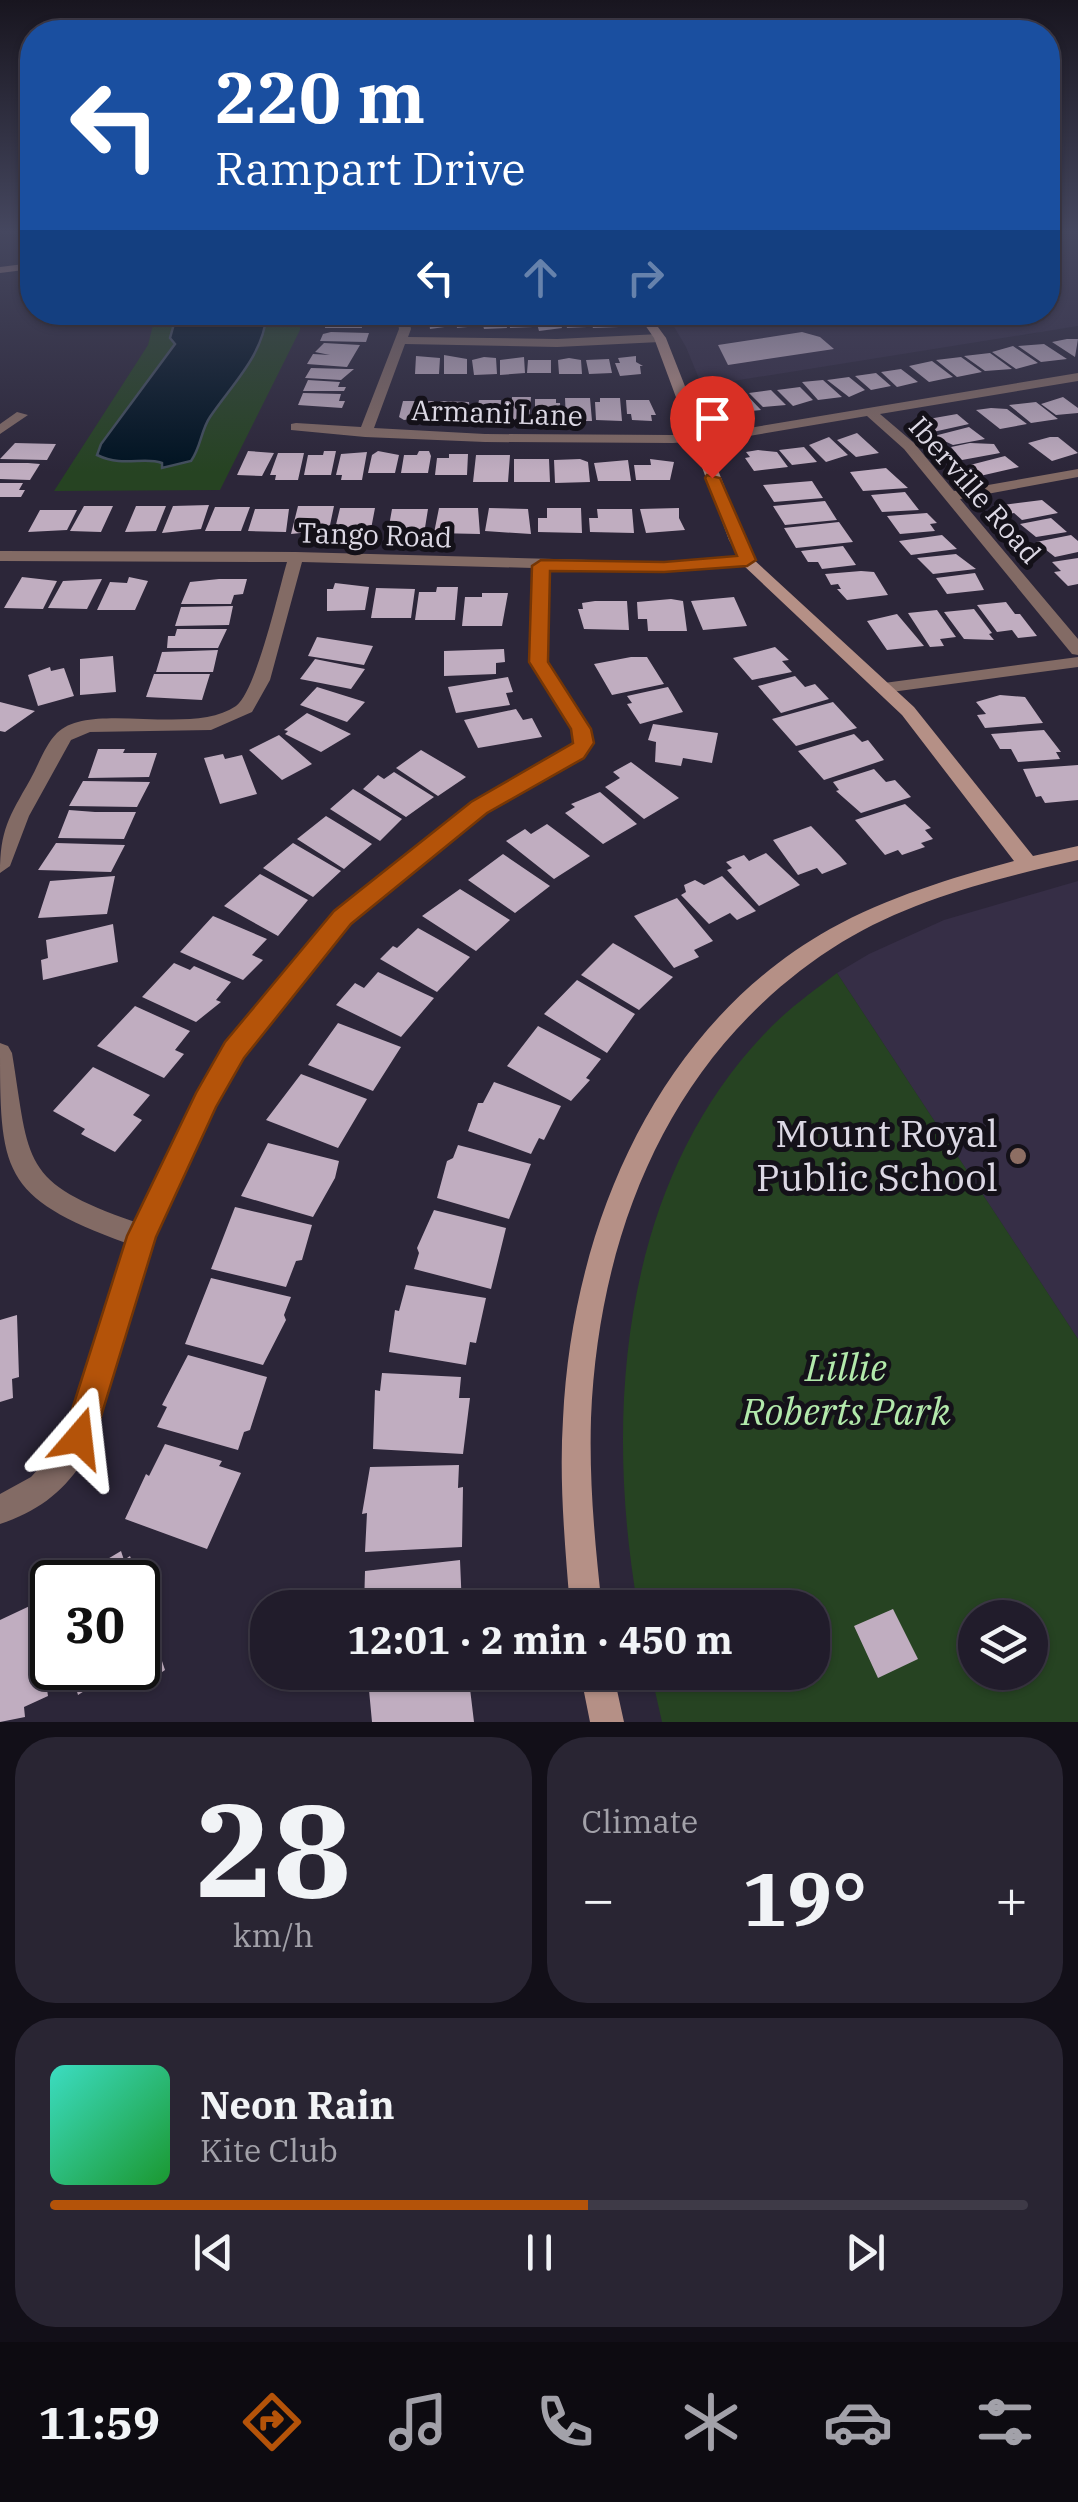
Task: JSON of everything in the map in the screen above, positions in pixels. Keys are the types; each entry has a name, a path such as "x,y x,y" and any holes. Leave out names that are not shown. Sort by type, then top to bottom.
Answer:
{"street":[{"path":"365,433 405,325"},
{"path":"650,325 660,338 747,560 884,688 952,765 1028,864"},
{"path":"402,340 557,343 660,338"},
{"name":"Armani Lane","path":"296,427 609,441 697,437 1078,377"},
{"name":"Iberville Road","path":"870,412 909,446 1078,650"},
{"path":"0,430 22,414"},
{"path":"952,496 1078,474"},
{"name":"Tango Road","path":"0,556 296,557 664,567 747,560"},
{"path":"0,866 19,816 64,736 87,726 211,724 246,708 261,680 296,557"},
{"path":"0,1508 21,1502 50,1481 72,1453 141,1236 205,1101 234,1050 342,918 479,807 576,753 583,743 581,729 539,662 541,566"},
{"path":"884,688 1078,662"},
{"path":"584,1590 577,1516 575,1427 586,1326 612,1219 635,1161 671,1091 738,1009 822,945 876,916 930,894 1078,853"},
{"path":"0,1053 20,1162 32,1178 54,1198 81,1214 141,1236"},
{"path":"600,1690 608,1722"}],"shaded area":[{"path":"1060,311 1078,311 1078,326 702,386 673,325 1060,325"},
{"name":"Mount Royal Public School","path":"1078,881 1078,1339 837,973 944,920"}],"green space":[{"path":"153,325 300,325 220,490 54,491 148,345"},
{"name":"Lillie Roberts Park","path":"837,973 1078,1339 1078,1722 662,1722 655,1690 830,1690 830,1590 636,1590 623,1454 625,1376 636,1299 654,1224 683,1152 722,1086 772,1026"}],"water":[{"path":"174,325 265,325 253,356 207,422 191,461 162,468 162,463 155,461 116,461 97,455 101,444 175,344 170,338"}],"building":[{"path":"362,325 362,328 325,328"},
{"path":"483,325 507,328 484,329"},
{"path":"537,325 562,328 539,331"},
{"path":"592,325 619,327 593,328"},
{"path":"802,332 820,337 834,349 728,365 718,345"},
{"path":"369,333 366,342 320,341 323,334"},
{"path":"1067,339 1078,339 1075,357 1052,342"},
{"path":"324,343 360,345 347,367 307,364 313,354 330,355 315,352"},
{"path":"1044,344 1067,359 1041,362 1018,346"},
{"path":"1013,346 1038,363 1016,369 992,352"},
{"path":"990,353 1012,369 985,371 964,356"},
{"path":"444,355 467,359 467,374 444,374"},
{"path":"416,356 440,358 439,374 415,374"},
{"path":"636,356 636,362 643,366 641,374 620,376 615,363 620,363 618,358"},
{"path":"524,357 525,373 500,375 500,360"},
{"path":"961,357 982,372 957,377 936,360"},
{"path":"496,358 497,374 474,375 472,360"},
{"path":"609,359 612,373 589,374 586,360"},
{"path":"528,360 551,360 551,373 527,373"},
{"path":"558,360 581,360 582,374 559,374"},
{"path":"932,361 953,377 929,382 909,366"},
{"path":"311,368 354,369 341,380 305,378"},
{"path":"901,369 918,382 897,387 881,372"},
{"path":"876,373 891,386 871,390 855,376"},
{"path":"849,377 865,390 849,397 827,380"},
{"path":"308,380 340,382 338,387 346,387 344,391 303,391"},
{"path":"823,380 842,397 818,400 802,382"},
{"path":"800,387 813,400 793,406 777,390"},
{"path":"742,390 761,410 732,413 719,395"},
{"path":"771,390 786,405 763,407 749,393"},
{"path":"303,393 341,394 339,401 345,401 342,408 298,405"},
{"path":"512,397 531,397 529,420 504,420 505,401 512,401"},
{"path":"1063,397 1078,408 1078,413 1056,415 1041,404"},
{"path":"565,398 590,398 592,421 566,421"},
{"path":"600,398 620,398 622,421 596,420 595,402 600,402"},
{"path":"535,399 556,399 560,403 561,421 535,422"},
{"path":"479,400 501,400 500,418 475,419"},
{"path":"626,400 649,400 656,415 651,415 652,421 632,420 631,414 627,414"},
{"path":"403,401 434,401 432,416 404,420 399,417"},
{"path":"440,401 469,402 470,417 437,419"},
{"path":"1036,402 1058,419 1031,423 1009,405"},
{"path":"1007,409 1027,424 1000,429 976,410"},
{"path":"957,414 969,424 933,432 917,421"},
{"path":"969,427 985,439 953,445 934,436"},
{"path":"857,433 879,453 856,457 837,440"},
{"path":"829,437 848,455 826,462 809,445"},
{"path":"1058,437 1078,453 1052,461 1028,443"},
{"path":"15,443 56,444 47,460 0,459"},
{"path":"994,444 1000,453 962,460 951,447"},
{"path":"804,447 817,462 792,465 779,450"},
{"path":"248,451 274,453 262,476 237,475"},
{"path":"324,451 336,451 331,475 304,475 308,455 323,455"},
{"path":"378,451 399,455 395,473 368,473 372,455"},
{"path":"419,451 429,451 428,473 401,473 404,455 417,455"},
{"path":"367,452 362,480 341,480 342,475 336,475 341,454"},
{"path":"746,452 777,452 788,467 754,471 745,458 750,457"},
{"path":"278,453 304,453 298,480 275,480 276,475 270,475"},
{"path":"449,454 468,454 467,475 435,475 437,458 449,458"},
{"path":"476,455 510,455 508,482 473,482"},
{"path":"1005,456 1019,467 980,476 970,465"},
{"path":"514,459 549,459 550,482 514,482"},
{"path":"650,459 674,462 670,480 636,480 634,465 651,465"},
{"path":"554,460 588,462 590,482 555,483"},
{"path":"628,460 631,481 598,481 594,463"},
{"path":"0,463 40,464 30,480 0,479"},
{"path":"886,468 908,488 863,491 850,472"},
{"path":"812,481 823,498 774,502 763,485"},
{"path":"0,483 23,483 19,490 25,490 21,497 0,497"},
{"path":"905,492 919,510 882,512 871,495"},
{"path":"1042,500 1058,513 1022,520 1014,513 1005,515 995,506"},
{"path":"825,501 837,520 785,525 773,506"},
{"path":"209,505 201,529 162,533 173,506"},
{"path":"84,506 113,506 101,532 70,531"},
{"path":"136,506 166,506 156,531 125,532"},
{"path":"298,506 334,506 329,530 291,534"},
{"path":"215,507 250,507 241,531 205,531"},
{"path":"340,508 375,508 371,529 334,533"},
{"path":"439,508 478,508 480,534 434,533"},
{"path":"489,508 528,509 531,534 485,531"},
{"path":"547,508 581,508 582,533 538,532 538,518 547,518"},
{"path":"679,508 685,530 646,533 640,509"},
{"path":"255,509 289,509 286,532 248,531"},
{"path":"392,509 428,509 424,534 387,537"},
{"path":"597,509 632,509 634,533 590,532 589,518 598,518"},
{"path":"40,510 77,510 67,530 28,532"},
{"path":"927,513 937,523 930,524 935,531 900,534 887,516"},
{"path":"1051,518 1067,532 1036,537 1020,524"},
{"path":"839,522 853,542 796,548 784,528"},
{"path":"942,535 957,549 911,555 899,541"},
{"path":"1071,535 1078,541 1078,552 1055,557 1036,542"},
{"path":"843,546 856,565 822,569 818,562 808,562 801,551"},
{"path":"956,554 976,569 933,574 917,558"},
{"path":"1078,558 1078,584 1068,586 1054,572 1061,571 1052,562"},
{"path":"874,572 888,595 847,600 837,589 841,589 838,584 831,585 825,574"},
{"path":"975,573 984,590 947,594 936,578"},
{"path":"22,577 57,581 43,609 4,608"},
{"path":"129,577 148,581 135,610 97,610 110,582 127,583"},
{"path":"102,579 87,609 48,608 63,581"},
{"path":"247,579 243,594 234,595 231,604 181,604 190,582"},
{"path":"335,583 369,587 365,610 327,611 327,589 333,589"},
{"path":"437,587 458,587 455,620 415,620 419,592 436,592"},
{"path":"376,588 415,589 411,618 371,618"},
{"path":"482,593 508,593 502,626 462,626 465,597 482,597"},
{"path":"734,597 747,626 703,630 691,601"},
{"path":"627,601 629,630 584,629 578,609 583,609 582,603"},
{"path":"683,601 687,631 648,631 647,619 638,619 637,602"},
{"path":"1006,602 1037,636 1018,638 1012,630 997,632 977,605"},
{"path":"233,606 229,625 175,626 181,607"},
{"path":"974,609 994,640 964,639 944,612"},
{"path":"937,610 956,637 940,639 944,646 930,647 908,613"},
{"path":"897,614 924,646 887,650 867,621"},
{"path":"177,629 227,629 218,648 167,648 168,636 175,636"},
{"path":"317,637 373,646 364,665 308,656"},
{"path":"775,647 789,660 782,661 792,672 752,680 733,658"},
{"path":"504,649 505,662 496,663 496,674 444,676 444,651"},
{"path":"218,650 213,672 156,672 162,652"},
{"path":"113,656 116,692 80,695 80,659"},
{"path":"647,657 664,684 612,695 594,664"},
{"path":"315,659 365,669 351,689 300,679"},
{"path":"50,667 51,671 64,668 74,696 38,706 28,675"},
{"path":"154,674 210,674 202,700 146,697"},
{"path":"795,676 805,687 815,684 829,699 781,713 758,686"},
{"path":"508,677 513,692 506,693 510,705 456,713 448,687"},
{"path":"317,687 365,702 347,722 300,705"},
{"path":"668,687 683,712 640,724 627,704 632,703 627,696"},
{"path":"1000,695 1025,697 1043,723 985,728 977,715 986,714 976,702"},
{"path":"0,702 35,711 5,732 0,731"},
{"path":"833,702 857,728 796,746 772,719"},
{"path":"516,709 523,720 532,718 542,737 478,748 464,720"},
{"path":"307,713 351,734 321,752 285,734 288,731 284,730"},
{"path":"653,724 718,733 712,763 683,758 681,766 655,762 656,742 648,740"},
{"path":"1044,730 1061,752 1056,752 1060,759 1018,762 1011,749 1000,749 991,734"},
{"path":"854,734 862,742 868,740 884,760 824,780 798,751"},
{"path":"279,735 312,764 282,780 249,750"},
{"path":"98,749 157,753 149,777 88,778"},
{"path":"421,750 466,777 438,796 396,768"},
{"path":"223,754 225,759 242,755 257,794 220,804 204,758"},
{"path":"631,762 679,798 644,819 605,787 620,778 613,772"},
{"path":"1078,765 1078,800 1045,803 1041,796 1036,797 1023,769"},
{"path":"874,769 886,782 895,780 911,797 861,813 836,791 839,790 833,782"},
{"path":"394,772 434,797 406,817 363,789 378,775 384,779"},
{"path":"83,781 150,782 137,807 69,806"},
{"path":"353,789 402,819 380,841 330,809"},
{"path":"600,792 637,824 603,844 565,813 575,807 571,804"},
{"path":"905,804 931,828 925,830 933,839 921,843 925,847 902,855 898,850 885,855 855,820"},
{"path":"69,810 136,812 124,839 58,838"},
{"path":"326,816 372,844 344,869 297,839"},
{"path":"547,824 590,856 554,879 506,841 525,829 531,834"},
{"path":"811,826 847,864 822,874 817,868 798,875 773,840"},
{"path":"56,843 125,845 111,872 38,870"},
{"path":"293,843 341,871 313,897 263,868"},
{"path":"766,853 800,885 759,906 727,870 732,868 726,862 744,855 749,861"},
{"path":"503,854 550,886 515,913 468,880"},
{"path":"260,874 308,900 278,936 224,906"},
{"path":"115,876 107,914 38,918 50,881"},
{"path":"722,876 756,911 737,920 730,913 709,924 681,895 686,892 684,885 695,880 704,885"},
{"path":"460,889 510,920 476,951 422,916"},
{"path":"677,898 713,941 694,950 699,957 674,968 634,916"},
{"path":"213,916 267,939 252,955 263,960 243,980 180,952"},
{"path":"113,924 118,962 43,980 41,960 48,958 46,940"},
{"path":"418,928 470,957 437,992 380,959"},
{"path":"613,943 673,977 639,1010 581,975"},
{"path":"174,963 190,970 194,966 231,982 216,1000 221,1002 196,1022 142,997"},
{"path":"378,972 434,998 401,1037 336,1005 355,983 364,988"},
{"path":"577,980 635,1014 607,1053 544,1014"},
{"path":"135,1006 190,1031 175,1050 184,1054 164,1078 97,1046"},
{"path":"338,1023 401,1047 373,1091 308,1065"},
{"path":"538,1026 601,1059 586,1078 590,1080 571,1101 507,1066"},
{"path":"93,1067 150,1095 133,1115 142,1120 115,1152 81,1134 85,1129 53,1111"},
{"path":"301,1074 367,1099 338,1148 266,1120"},
{"path":"494,1082 561,1106 544,1140 539,1138 531,1154 468,1131 478,1103 483,1103"},
{"path":"268,1143 339,1161 335,1178 313,1217 241,1196"},
{"path":"458,1145 531,1164 509,1219 437,1198 447,1161 453,1158"},
{"path":"235,1207 312,1225 302,1260 296,1261 286,1287 211,1269"},
{"path":"434,1210 506,1228 491,1289 414,1269 417,1248"},
{"path":"211,1278 291,1297 284,1315 286,1320 263,1365 185,1344"},
{"path":"406,1285 486,1298 476,1343 470,1342 466,1365 389,1352 395,1310 399,1311"},
{"path":"17,1315 19,1377 12,1379 13,1398 0,1402 0,1320"},
{"path":"188,1355 267,1377 250,1430 244,1432 238,1450 157,1427 167,1407 162,1405"},
{"path":"382,1373 461,1377 459,1398 470,1398 463,1454 373,1449 375,1390 380,1391"},
{"path":"165,1444 222,1461 219,1466 241,1473 207,1549 125,1519"},
{"path":"459,1465 458,1488 463,1487 462,1547 365,1552 367,1513 362,1514 370,1467"},
{"path":"121,1551 124,1560 106,1560"},
{"path":"460,1560 461,1590 364,1590 365,1571"},
{"path":"30,1606 30,1690 47,1690 48,1696 24,1707 25,1717 0,1722 0,1620"},
{"path":"893,1609 918,1659 878,1678 854,1626"},
{"path":"369,1690 470,1690 474,1722 372,1722"}],"place":[{"name":"Mount Royal Public School","path":"1018,1156"}],"route":[{"path":"79,1438 141,1236 205,1101 234,1050 342,918 479,807 576,753 583,743 581,729 539,662 541,566 664,567 747,560 712,478"}]}
